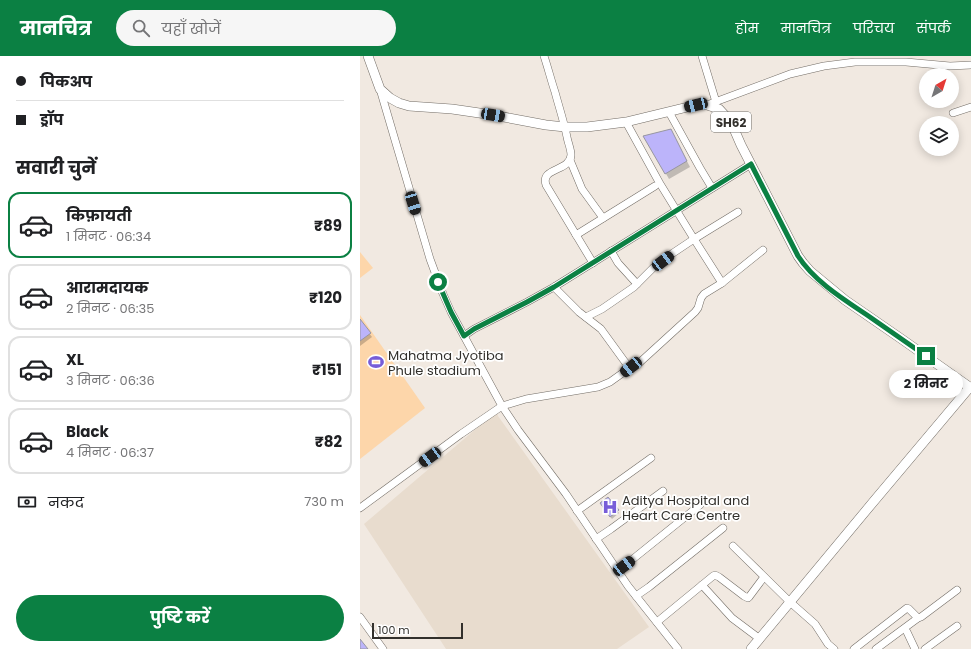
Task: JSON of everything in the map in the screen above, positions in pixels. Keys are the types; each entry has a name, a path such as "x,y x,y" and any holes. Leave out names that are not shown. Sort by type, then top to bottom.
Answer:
{"main road":[{"path":"368,56 380,89"},
{"name":"SH62","path":"380,89 390,98 409,106 452,109 565,127 587,127 626,122 696,105 707,105 719,109 731,122 798,256 810,271 844,300 971,387"},
{"path":"751,649 971,387"}],"street":[{"path":"544,56 565,127 571,155 570,160 582,189 603,218"},
{"path":"702,56 716,102"},
{"path":"707,105 790,74 832,65 855,62 906,62 950,66 971,65"},
{"path":"380,89 430,259 443,294 464,336 502,406 518,430 566,494 628,586 678,649"},
{"path":"953,114 971,107"},
{"path":"669,112 712,188"},
{"path":"626,122 659,182 722,283"},
{"path":"570,160 566,165 547,175 545,182 594,263"},
{"path":"464,336 476,328 554,287 751,164"},
{"path":"576,235 655,186"},
{"path":"586,317 602,309 637,284 653,268 694,239 738,212"},
{"path":"360,508 502,406 518,401 604,385 617,378 631,367 638,364 695,312 704,294 722,283 763,250"},
{"path":"611,251 618,263 637,284"},
{"path":"554,287 572,306 601,329 625,362 631,367"},
{"path":"577,511 651,458"},
{"path":"596,539 611,530 663,491"},
{"path":"618,571 700,505"},
{"path":"636,596 723,528"},
{"path":"733,546 790,602 815,624 828,644 834,649"},
{"path":"657,622 715,575 748,598 764,577"},
{"path":"702,585 732,618 760,639"},
{"path":"876,649 956,590"},
{"path":"854,649 907,608 918,618"},
{"path":"360,617 383,649"},
{"path":"925,649 957,626"},
{"path":"907,632 915,649"}],"shaded area":[{"path":"360,252 373,268 360,278"},
{"name":"Mahatma Jyotiba Phule stadium","path":"360,315 425,408 360,459"},
{"path":"497,411 498,416 649,627 617,649 446,649 364,524"}],"building":[{"path":"671,129 687,161 665,174 643,136"},
{"path":"360,319 371,333 360,341"},
{"path":"608,497 619,510 610,517 600,503"},
{"path":"360,639 368,649 360,649"}],"place":[{"name":"Mahatma Jyotiba Phule stadium","path":"376,362"},
{"name":"Aditya Hospital and Heart Care Centre","path":"610,507"}],"route":[{"path":"438,282 451,312 464,336 474,329 554,287 751,164 798,256 810,271 844,300 926,356"}]}
